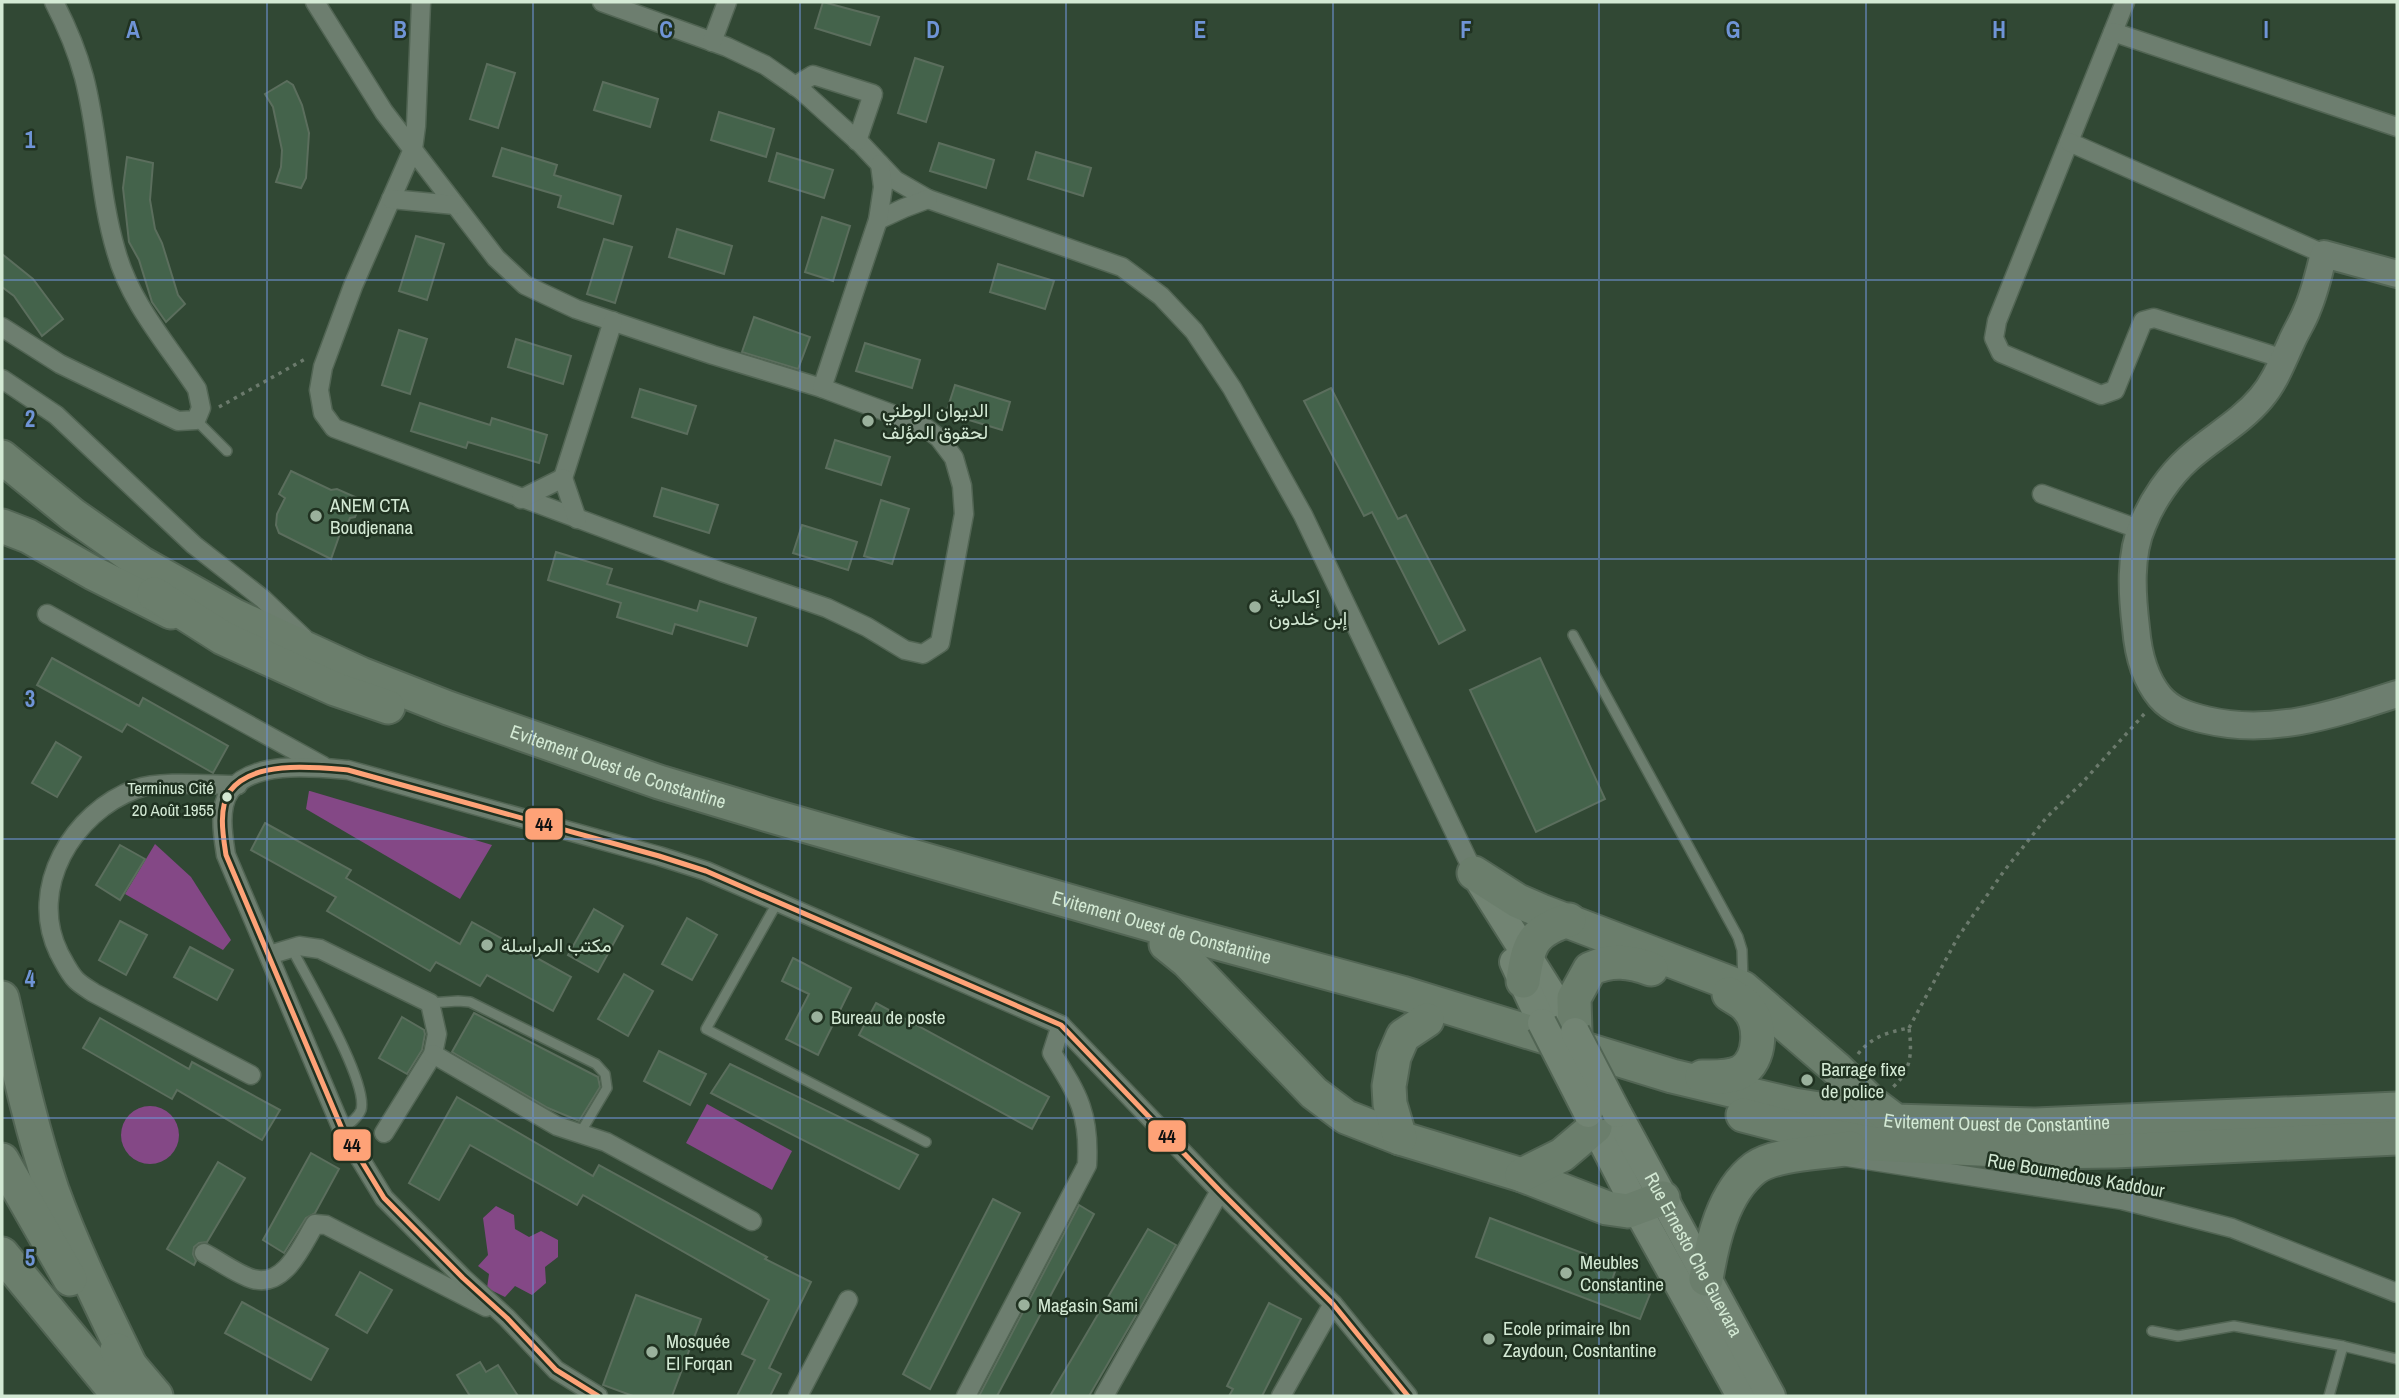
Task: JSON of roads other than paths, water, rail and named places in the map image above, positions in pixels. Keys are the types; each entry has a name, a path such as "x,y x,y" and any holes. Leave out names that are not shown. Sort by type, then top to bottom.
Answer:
{"highway":[{"name":"Evitement Ouest de Constantine","path":"4,476 73,515 141,562 235,615 361,674 448,708 659,782 958,870 1415,996 1672,1076 1880,1123 2039,1152 2103,1152 2397,1138"},
{"name":"Evitement Ouest de Constantine","path":"4,476 102,561 223,638 335,689 665,798 808,842 1427,1020 1685,1100 1800,1130 1880,1123 2036,1125 2397,1109"},
{"path":"2,526 27,536 93,573 223,638"},
{"path":"1474,873 1518,901 1744,988 1837,1069 1880,1123 1820,1153 1791,1156 1756,1168 1719,1219 1706,1279"},
{"path":"1525,967 1535,937 1549,926 1569,920"},
{"path":"1167,944 1187,961 1314,1093 1346,1118 1400,1138 1522,1175 1607,1208 1618,1210 1650,1203"},
{"path":"1575,1032 1574,998 1581,983 1590,969 1613,961 1635,963 1729,994 1749,1008 1758,1051 1751,1064 1741,1072 1728,1076 1672,1076"},
{"path":"2,998 22,1087 52,1190 125,1382"},
{"path":"1400,1138 1390,1104 1394,1058 1403,1036 1427,1020"},
{"path":"1522,1175 1562,1155 1600,1118"},
{"path":"2,1160 125,1382"},
{"path":"2,1254 125,1382 156,1396"}],"main road":[{"path":"1474,873 1525,967 1575,1032 1600,1118"},
{"path":"1525,967 1542,1023 1600,1118"},
{"name":"Rue Ernesto Che Guevara","path":"1600,1118 1650,1203 1706,1279 1771,1396"},
{"path":"1650,1203 1741,1396"}],"street":[{"path":"2,327 60,364 155,410 178,421 196,420 201,408 198,389 131,294 116,253 102,195 84,77 66,24 54,2"},
{"path":"315,2 384,113 413,149 496,258 524,285 576,309 822,388 922,425 939,438 954,458 962,486 964,514 940,643 923,654 905,650 867,627 827,608 521,499 334,428 323,413 319,390 323,367 413,149 421,2"},
{"path":"602,2 712,42 765,65 795,86 857,141 895,180 928,199 1122,267 1161,296 1194,331 1232,388 1303,515 1474,873"},
{"path":"712,42 727,2"},
{"path":"2126,2 1997,321 1994,338 2001,353 2101,395 2115,390 2143,321 2154,318 2284,359"},
{"path":"2113,32 2397,127"},
{"path":"795,86 813,75 873,94 857,141"},
{"path":"2069,142 2324,254 2397,274"},
{"path":"822,388 878,220 883,187 880,164"},
{"path":"391,199 455,205"},
{"path":"878,220 928,199"},
{"path":"2324,254 2307,310 2284,359 2261,398 2239,419 2186,460 2162,491 2141,530 2134,557 2133,607 2137,646 2147,676 2160,697 2174,709 2223,724 2263,727 2301,722 2397,694"},
{"path":"577,519 563,478 613,321"},
{"path":"2,379 56,415 194,545 263,599 324,657"},
{"path":"521,499 563,478"},
{"path":"2042,494 2141,530"},
{"path":"47,614 326,768"},
{"path":"572,1396 556,1370 507,1318 417,1234 384,1198 342,1129 226,855 223,813 229,792 248,776 272,769 348,770 659,856 706,871 1062,1025 1220,1191 1333,1304 1408,1396"},
{"path":"238,785 163,785 139,788 117,797 94,812 60,856 52,877 50,925 55,946 76,980 94,993 251,1074"},
{"path":"269,955 291,947 320,948 430,1003 436,1034 433,1054 384,1133"},
{"path":"966,1396 1087,1165 1088,1138 1084,1112 1074,1089 1052,1053 1062,1025"},
{"path":"433,1054 557,1126 606,1142 752,1221"},
{"name":"Rue Boumedous Kaddour","path":"1820,1153 2122,1200 2232,1228 2397,1293"},
{"path":"1104,1396 1220,1191"},
{"path":"204,1253 254,1279 267,1279 289,1266 314,1224 326,1225 507,1318"},
{"path":"798,1396 848,1300"},
{"path":"1281,1396 1333,1304"},
{"path":"556,1370 598,1396"}],"lane":[{"path":"196,420 227,452"},
{"path":"1573,635 1738,937 1742,950 1744,988"},
{"path":"777,902 706,1029 926,1142"},
{"path":"291,947 355,1073 361,1109 356,1118 342,1129"},
{"path":"430,1003 470,1002 596,1064 606,1074 607,1088 579,1135"},
{"path":"2152,1331 2178,1336 2234,1326 2397,1359"},
{"path":"2329,1396 2343,1346"}],"place":[{"name":"الديوان الوطني لحقوق المؤلف","path":"868,421"},
{"name":"ANEM CTA Boudjenana","path":"316,516"},
{"name":"إكمالية إبن خلدون","path":"1255,607"},
{"name":"Terminus Cité 20 Août 1955","path":"227,797"},
{"name":"مكتب المراسلة","path":"487,945"},
{"name":"Bureau de poste","path":"817,1017"},
{"name":"Barrage fixe de police","path":"1807,1080"},
{"name":"Meubles Constantine","path":"1566,1273"},
{"name":"Magasin Sami","path":"1024,1305"},
{"name":"Ecole primaire Ibn Zaydoun, Cosntantine","path":"1489,1339"},
{"name":"Mosquée El Forqan","path":"652,1352"}]}
